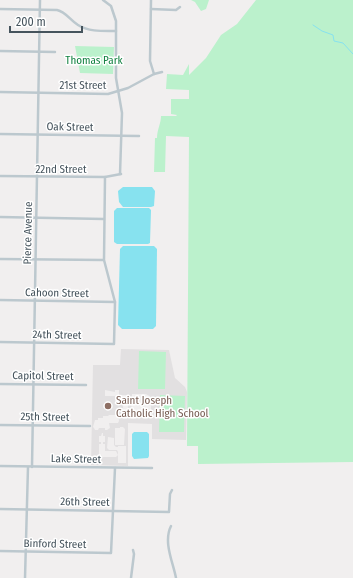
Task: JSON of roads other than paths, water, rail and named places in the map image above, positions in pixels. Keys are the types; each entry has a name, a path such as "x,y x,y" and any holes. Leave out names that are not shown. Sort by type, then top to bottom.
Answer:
{"street":[{"name":"Pierce Avenue","path":"32,467 40,0"},
{"path":"103,0 111,6 115,14 116,21 116,78 122,113 121,136"},
{"path":"151,0 150,61 154,74"},
{"path":"151,9 176,10 180,7"},
{"path":"0,9 62,11 77,24 89,30 116,31"},
{"path":"0,51 55,52"},
{"name":"21st Street","path":"0,92 108,94 128,88 154,74 162,72"},
{"name":"Oak Street","path":"0,134 139,136"},
{"name":"22nd Street","path":"0,176 105,177 120,174 121,136"},
{"path":"105,177 104,260 114,302"},
{"path":"0,217 104,218"},
{"path":"0,259 104,260"},
{"name":"Cahoon Street","path":"0,300 114,302"},
{"name":"24th Street","path":"0,342 114,344 114,302"},
{"name":"Capitol Street","path":"0,384 86,385"},
{"name":"25th Street","path":"0,425 90,426"},
{"name":"Lake Street","path":"0,466 152,468"},
{"path":"25,578 28,467"},
{"path":"113,511 114,468"},
{"name":"26th Street","path":"0,509 169,512 170,494 172,490"},
{"name":"Binford Street","path":"0,551 111,553 113,511"},
{"path":"171,526 169,531 169,554 176,578"},
{"path":"131,578 134,554 133,550"}],"water":[{"path":"123,187 152,187 155,191 154,206 123,207 119,202 118,191"},
{"path":"117,208 149,208 151,210 150,243 117,244 114,242 114,211"},
{"path":"123,246 154,246 157,249 156,326 153,329 122,329 118,325 120,249"},
{"path":"134,432 147,432 149,434 148,458 134,459 132,456 132,434"}],"waterway":[{"path":"313,25 322,31 333,35 334,41 343,43 353,54"}],"place":[{"name":"Saint Joseph Catholic High School","path":"108,406"}],"park label":[{"name":"Thomas Park","path":"94,60"}]}
